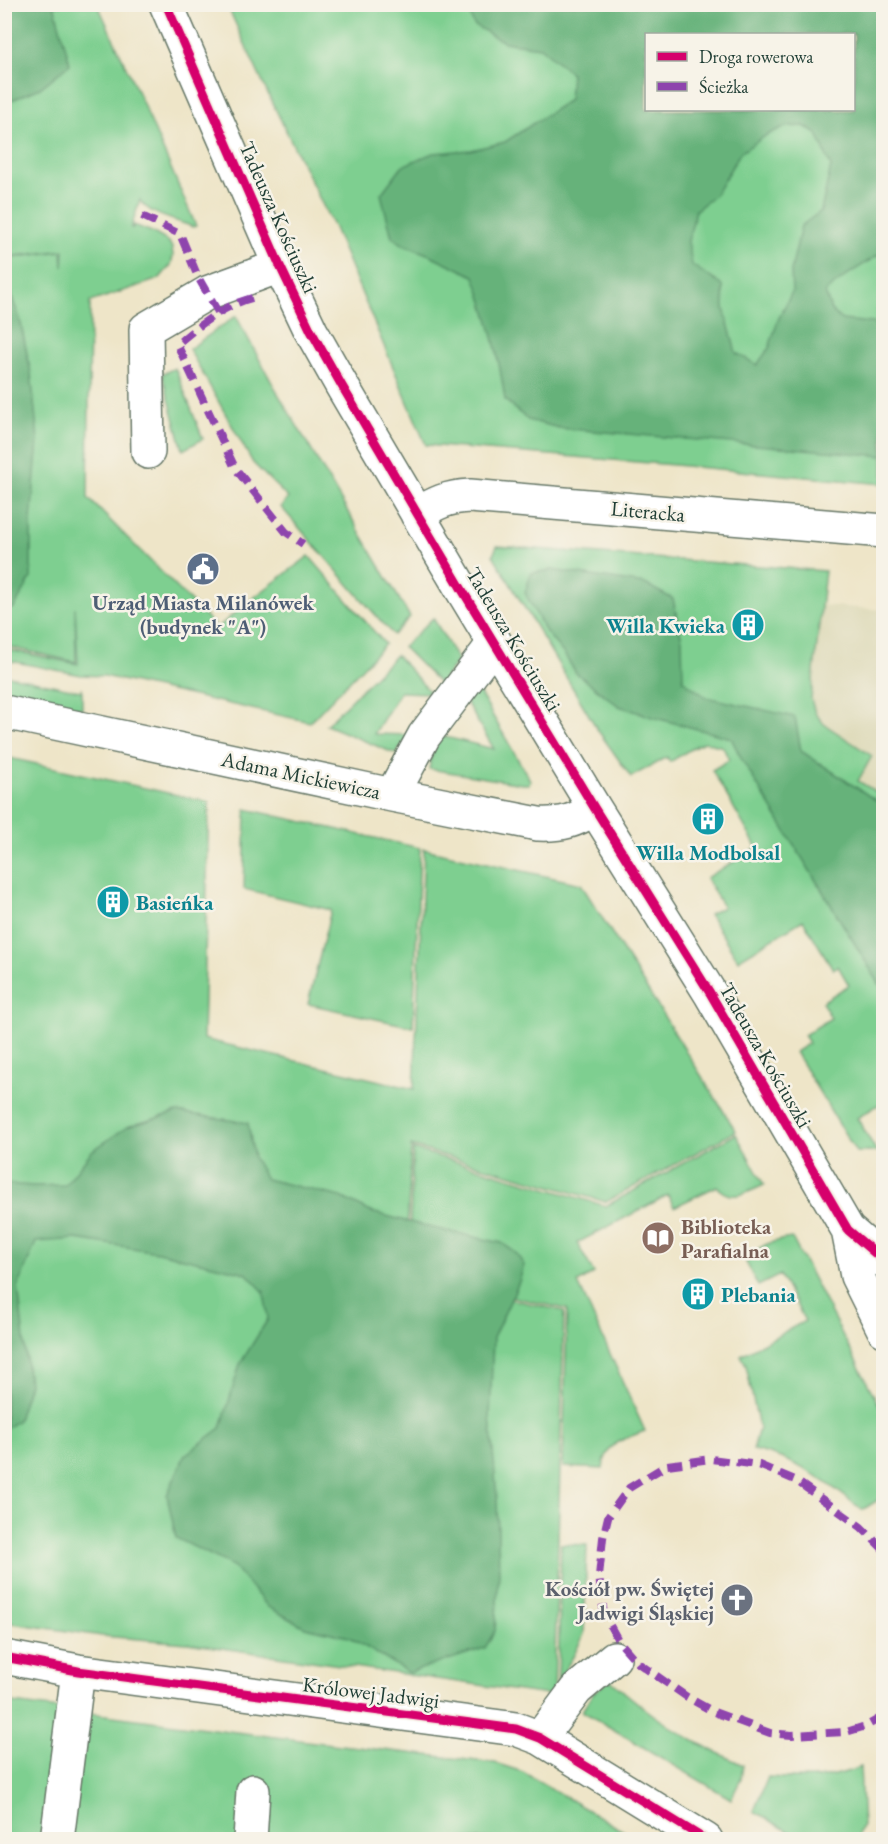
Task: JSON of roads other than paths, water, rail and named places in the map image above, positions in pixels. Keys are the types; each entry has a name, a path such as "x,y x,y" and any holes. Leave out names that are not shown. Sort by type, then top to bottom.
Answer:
{"street":[{"name":"Tadeusza Kościuszki","path":"166,4 280,266 311,331 417,514 595,809 710,993 848,1230 884,1261"},
{"path":"148,452 146,329 207,293 280,266"},
{"name":"Literacka","path":"417,514 451,497 470,496 884,531"},
{"path":"392,795 424,736 495,642"},
{"name":"Adama Mickiewicza","path":"4,712 538,824 557,824 574,820 595,809"},
{"name":"Tadeusza Kościuszki","path":"848,1230 857,1276 884,1330"},
{"name":"Królowej Jadwigi","path":"4,1658 78,1671 516,1729 540,1738 706,1839"},
{"path":"540,1738 576,1690 614,1658"},
{"path":"57,1839 78,1671"},
{"path":"250,1839 253,1791"}],"place":[{"name":"Urząd Miasta Milanówek (budynek \"A\")","path":"203,569"},
{"name":"Willa Kwieka","path":"748,625"},
{"name":"Willa Modbolsal","path":"708,819"},
{"name":"Basieńka","path":"113,902"},
{"name":"Biblioteka Parafialna","path":"658,1238"},
{"name":"Plebania","path":"698,1294"},
{"name":"Kościół pw. Świętej Jadwigi Śląskiej","path":"737,1600"}]}
